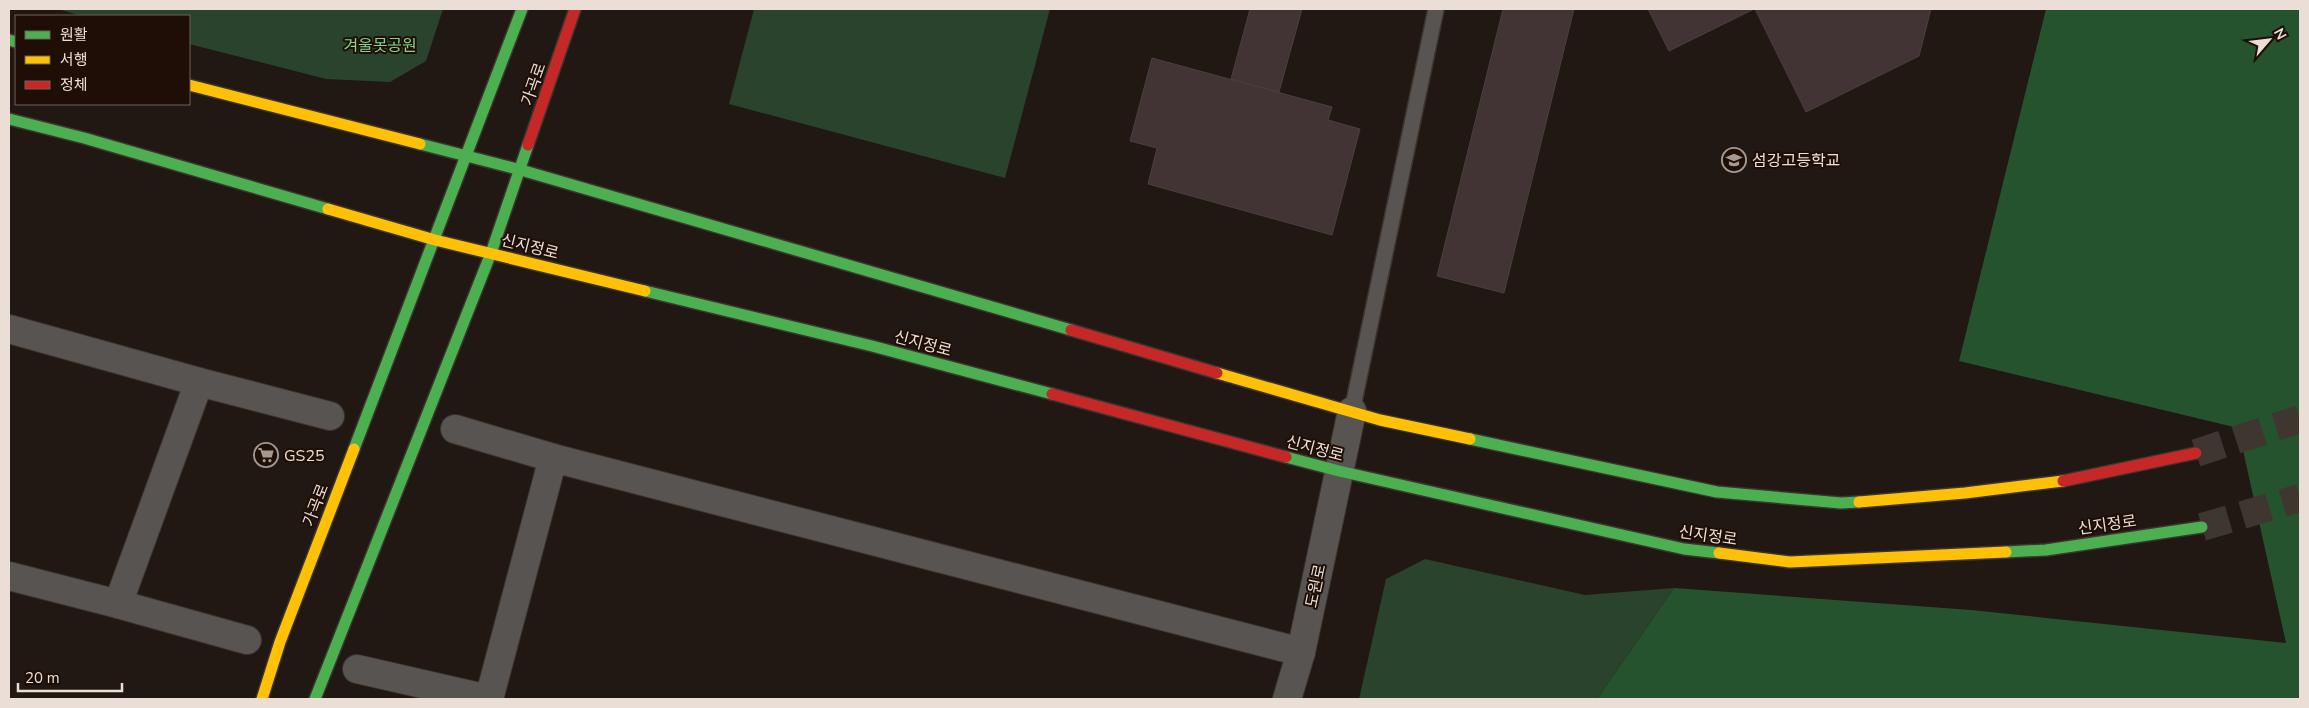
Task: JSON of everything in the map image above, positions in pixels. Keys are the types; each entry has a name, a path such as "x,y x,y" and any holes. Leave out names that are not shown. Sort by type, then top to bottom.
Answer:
{"street":[{"path":"466,155 522,9"},
{"name":"가곡로","path":"491,253 575,9"},
{"path":"190,86 521,170 1389,422 1717,492 1840,503 1965,492 2078,479 2196,453"},
{"name":"신지정로","path":"9,119 84,138 435,240 872,346 1339,471 1684,550 1790,562 1892,559 2046,550 2202,527"},
{"name":"가곡로","path":"262,699 280,642 466,155"},
{"path":"316,699 491,253"},
{"path":"9,329 330,416"},
{"path":"118,604 199,382"},
{"name":"도원로","path":"1287,699 1301,652 1352,411"},
{"path":"455,429 553,458 1301,652"},
{"path":"357,669 488,699 553,458"},
{"path":"9,576 247,640"}],"lane":[{"path":"1352,411 1436,9"}],"green space":[{"name":"겨울못공원","path":"58,9 443,9 426,61 390,82 326,79 190,44 190,15 79,15"},
{"path":"754,9 1050,9 1005,178 729,104"},
{"path":"2046,9 2300,9 2300,699 1597,699 1674,588 1971,610 2286,643 2238,428 1959,361"},
{"path":"1425,559 1585,595 1674,588 1597,699 1359,699 1386,579"}],"building":[{"path":"1250,9 1302,9 1279,92 1231,79"},
{"path":"1503,9 1574,9 1504,293 1437,276"},
{"path":"1648,9 1754,9 1669,51"},
{"path":"1755,9 1931,9 1919,56 1806,112"},
{"path":"1152,58 1332,107 1328,120 1360,129 1332,235 1148,184 1157,148 1130,141"}],"tunnel":[{"path":"2196,453 2300,419"},
{"path":"2202,527 2300,498"}],"traffic: fast":[{"path":"354,449 522,9"},
{"path":"9,40 15,42"},
{"path":"9,119 84,138 328,209"},
{"path":"420,144 521,170 1071,330"},
{"path":"315,699 491,253 528,145"},
{"path":"645,291 872,346 1052,394"},
{"path":"1470,439 1717,492 1841,503 1859,502"},
{"path":"1286,457 1339,471 1684,549 1719,553"},
{"path":"2006,552 2046,550 2202,527"}],"traffic: slow":[{"path":"190,85 420,144"},
{"path":"328,209 435,240 645,291"},
{"path":"1217,373 1380,420 1470,439"},
{"path":"262,699 280,642 354,449"},
{"path":"1859,502 1965,493 2063,481"},
{"path":"1719,553 1790,562 2006,552"}],"traffic: jam":[{"path":"528,145 575,9"},
{"path":"1071,330 1217,373"},
{"path":"1052,394 1286,457"},
{"path":"2063,481 2196,453"}],"place":[{"name":"섬강고등학교","path":"1734,160"},
{"name":"GS25","path":"266,455"}]}
